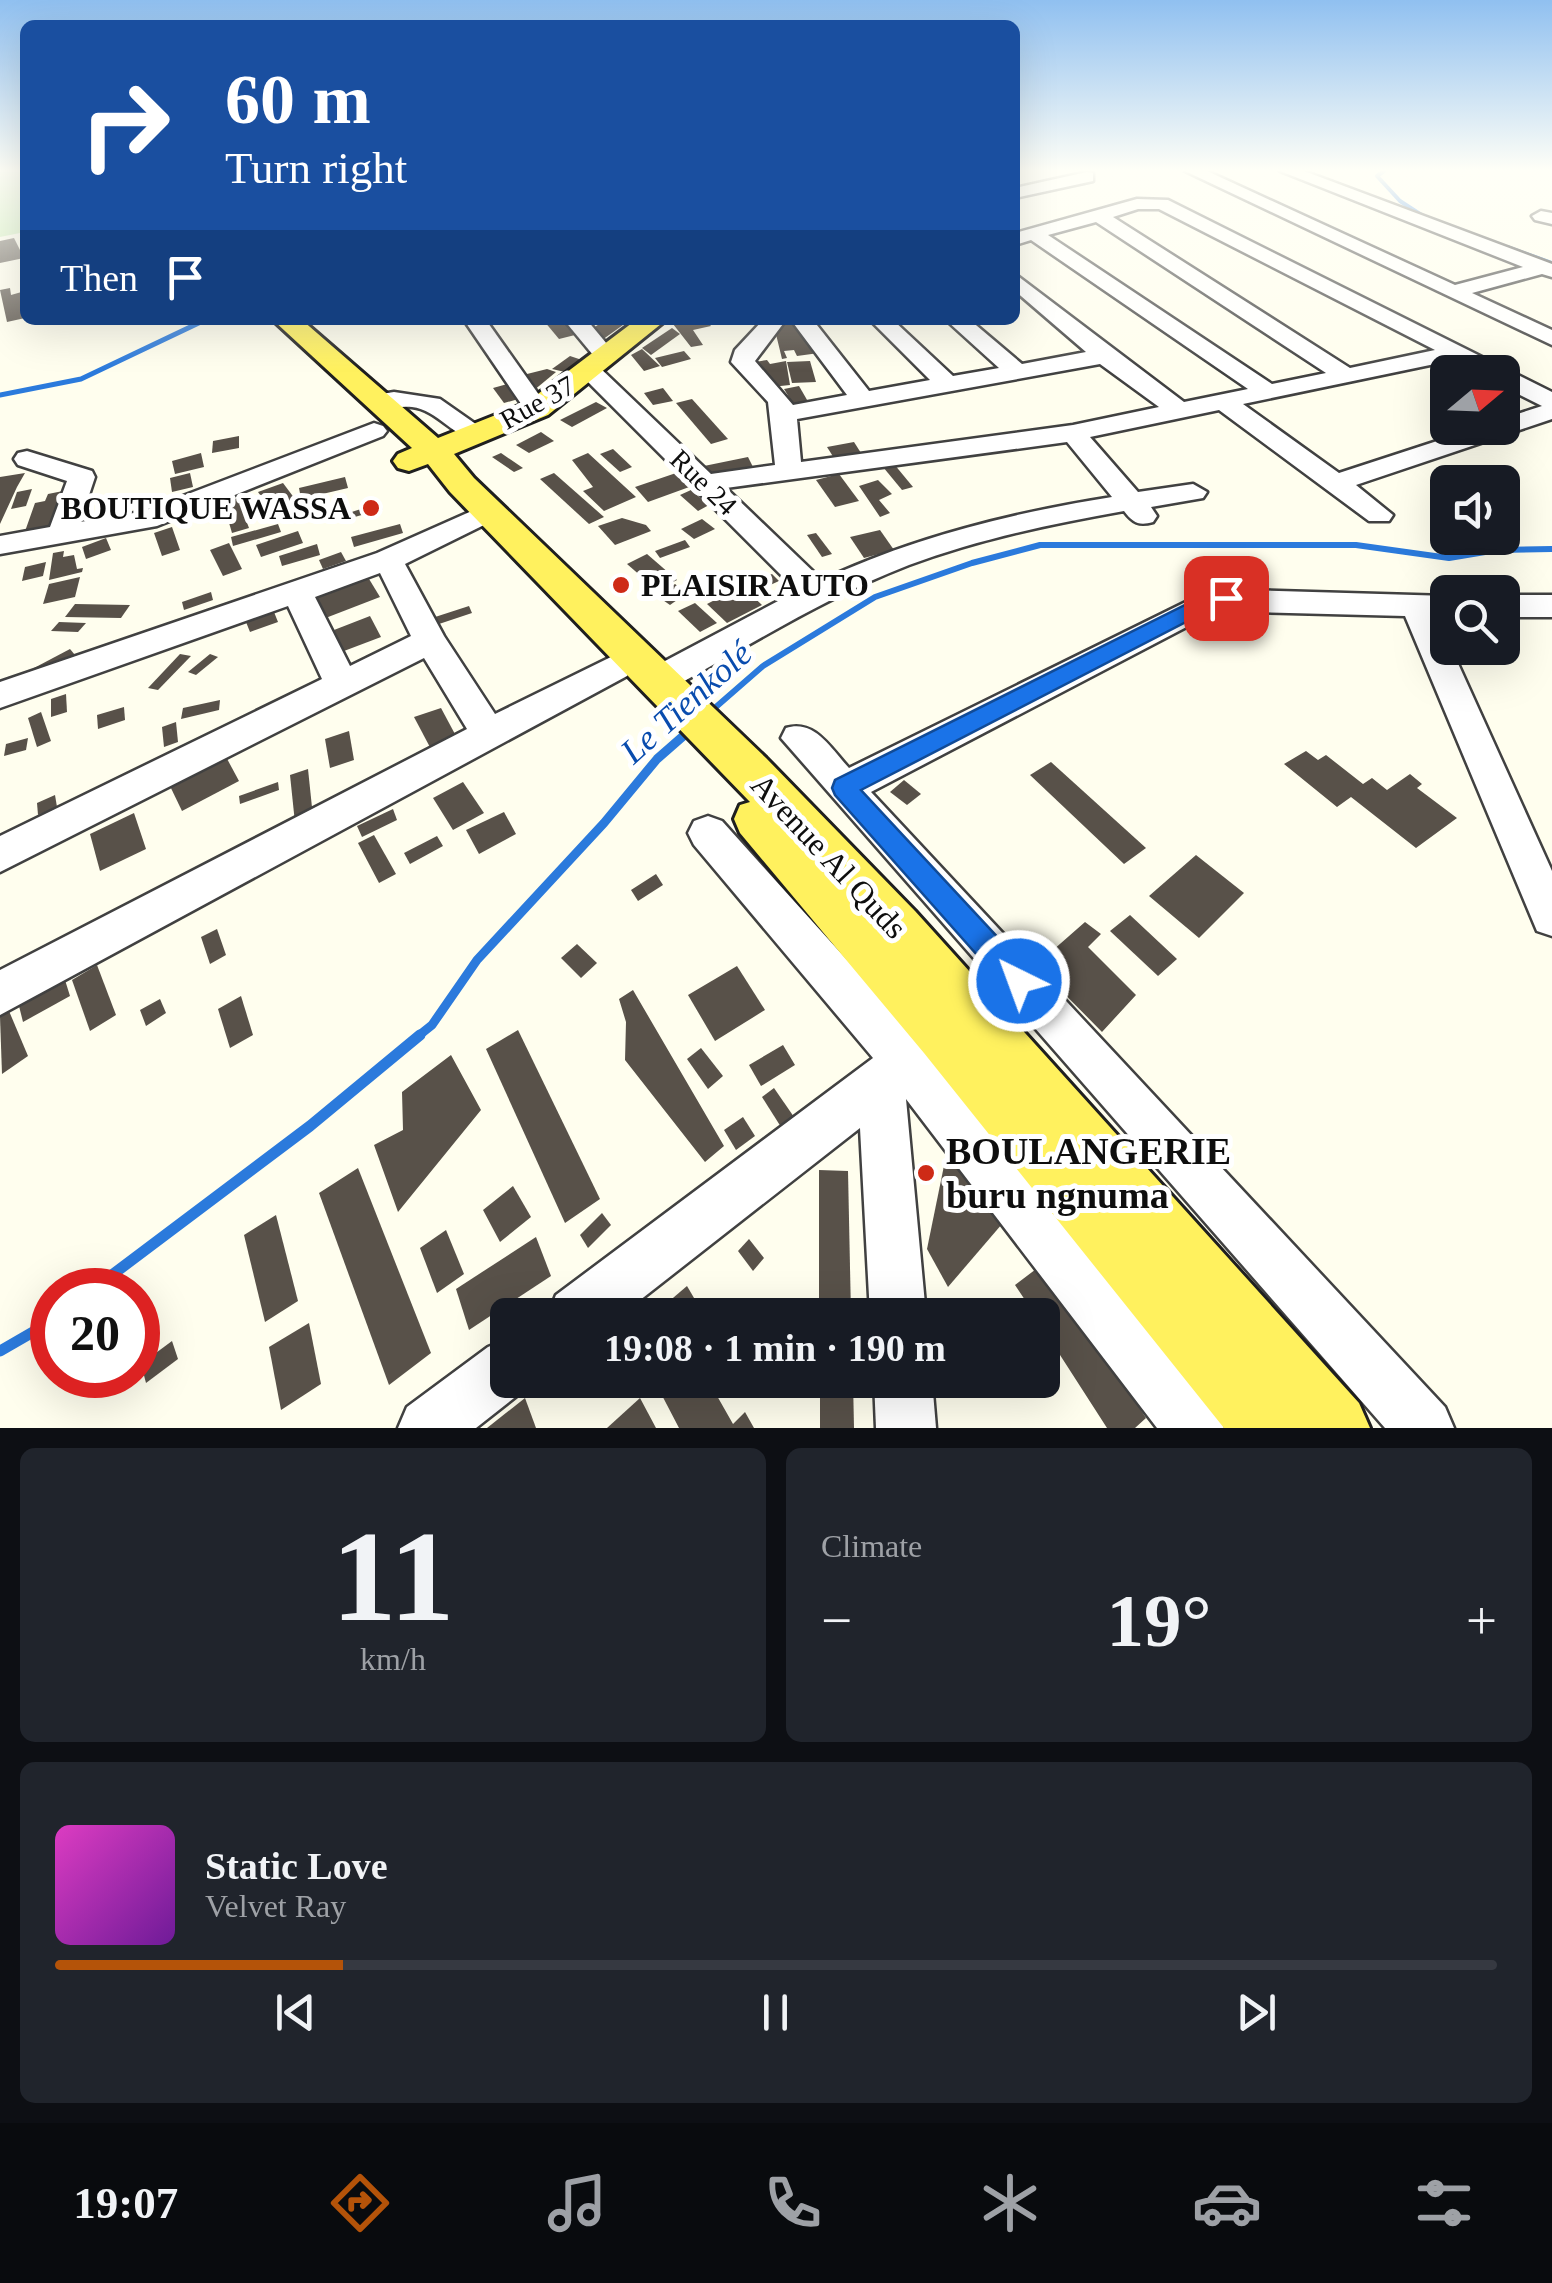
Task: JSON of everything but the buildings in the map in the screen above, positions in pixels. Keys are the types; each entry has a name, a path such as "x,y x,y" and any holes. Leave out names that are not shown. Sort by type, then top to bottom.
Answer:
{"main road":[{"name":"Avenue Al Quds","path":"258,325 376,416"},
{"name":"Avenue Al Quds","path":"291,325 376,416 421,457 615,668 668,700"},
{"name":"Rue 37","path":"421,457 537,409 647,325"},
{"name":"Avenue Al Quds","path":"421,457 462,484 668,700 729,797 911,1059 1270,1428"},
{"name":"Avenue Al Quds","path":"729,797 898,928 1334,1428"}],"street":[{"path":"1026,238 1115,287 1270,393"},
{"path":"1132,238 1347,376"},
{"path":"1224,238 1463,355"},
{"path":"1228,240 1237,238"},
{"path":"1333,238 1552,338"},
{"path":"1462,238 1546,270"},
{"path":"1452,292 1546,270"},
{"path":"1115,287 1186,271"},
{"path":"1020,284 1104,356 1180,412"},
{"path":"478,325 537,409"},
{"name":"Rue 24","path":"578,325 598,363 704,482 817,592"},
{"path":"771,325 744,355 743,362 779,400 790,472"},
{"path":"806,325 862,400"},
{"path":"885,325 948,384"},
{"path":"962,325 1017,372"},
{"path":"704,482 1073,433 1457,352"},
{"path":"784,414 1104,356"},
{"path":"1520,385 1552,402"},
{"path":"0,545 147,520 376,416 409,396 428,400 477,434"},
{"path":"1224,402 1379,514"},
{"path":"1336,483 1552,412"},
{"path":"1073,433 1138,509"},
{"path":"27,459 82,477 62,534"},
{"path":"668,700 817,592 899,558 1004,525 1138,509 1193,492"},
{"path":"0,694 388,560 474,519"},
{"path":"388,560 430,641 489,734"},
{"path":"296,592 342,685"},
{"path":"844,788 1212,600 1430,607"},
{"path":"1520,606 1552,606"},
{"path":"0,855 430,641"},
{"path":"1455,665 1552,916"},
{"path":"0,992 615,668"},
{"name":"Avenue Al Quds","path":"799,738 1424,1428"},
{"path":"598,1298 911,1059"},
{"path":"899,1298 911,1059"},
{"name":"Avenue Al Quds","path":"911,1059 1194,1428"},
{"path":"1124,1188 1169,1146"},
{"path":"428,1428 490,1381"},
{"path":"904,1398 906,1428"}],"waterway":[{"name":"Le Tienkolé","path":"1507,247 1552,263"},
{"path":"0,395 81,379 194,325"},
{"name":"Le Tienkolé","path":"709,713 763,666 875,597 972,563 1040,545 1356,545 1449,558 1497,550 1552,549"},
{"name":"Le Tienkolé","path":"686,733 691,729"},
{"name":"Le Tienkolé","path":"417,1037 432,1025 477,960 604,823 657,759 689,731"},
{"name":"Le Tienkolé","path":"121,1268 310,1126 420,1035"},
{"name":"Le Tienkolé","path":"0,1351 30,1334"}],"place":[{"name":"BOUTIQUE WASSA","path":"371,508"},
{"name":"PLAISIR AUTO","path":"621,585"},
{"name":"BOULANGERIE buru ngnuma","path":"926,1173"}],"route":[{"path":"1019,981 844,788 1212,600 1226,598"}]}
